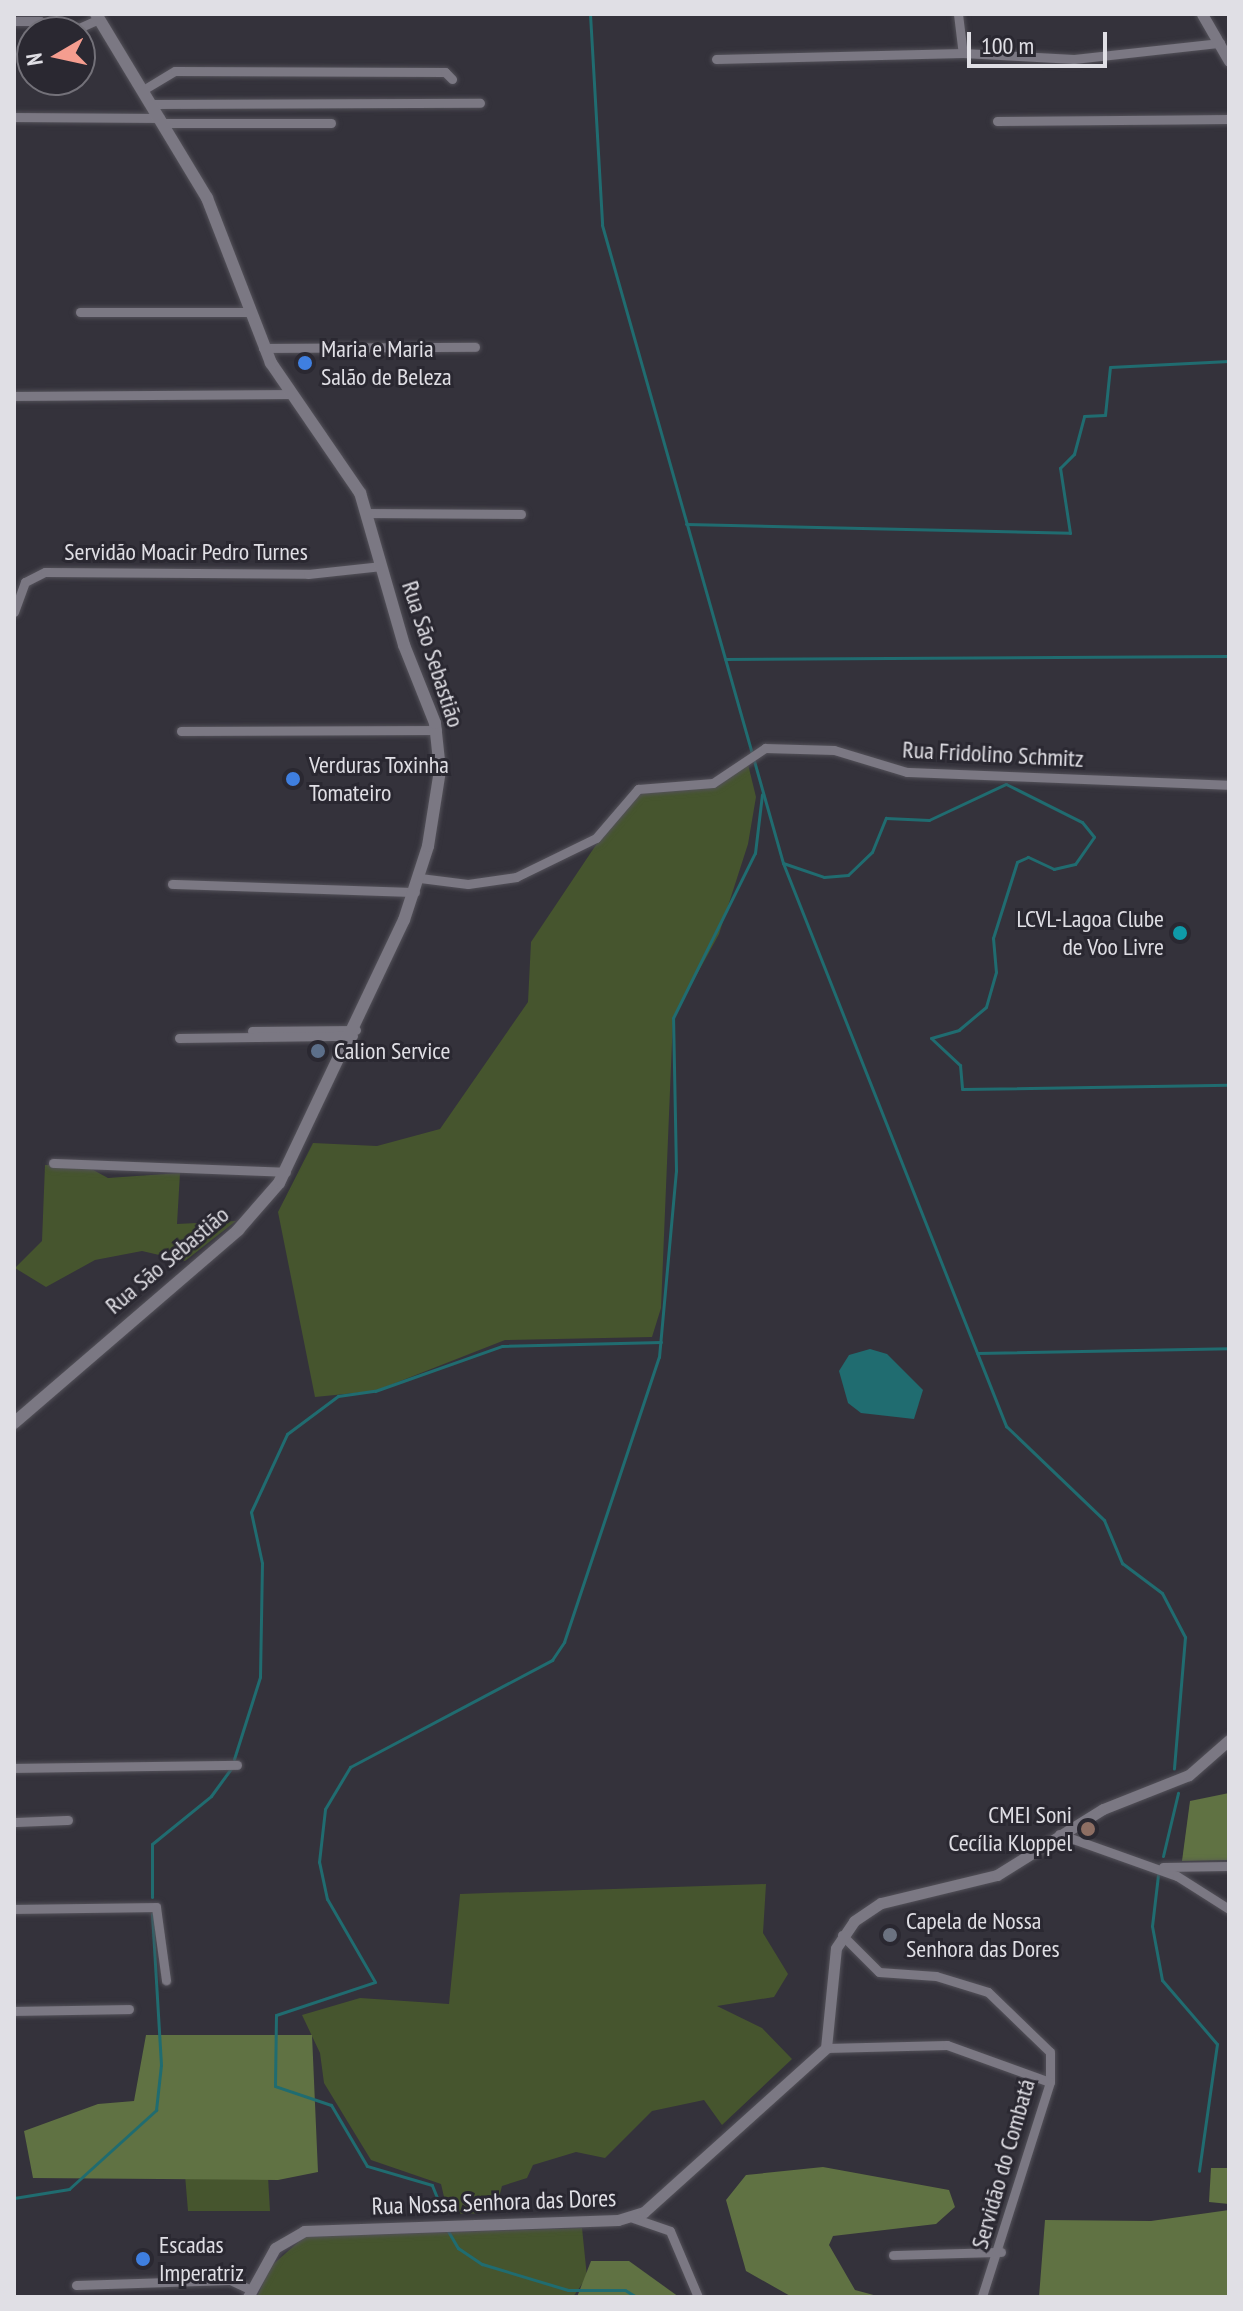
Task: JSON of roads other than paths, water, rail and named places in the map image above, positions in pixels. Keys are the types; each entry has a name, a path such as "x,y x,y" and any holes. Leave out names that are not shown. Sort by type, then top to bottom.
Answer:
{"main road":[{"name":"Rua São Sebastião","path":"14,1423 238,1230 286,1172 355,1033 415,892 439,789 437,730 382,566 368,513 351,476 291,394 263,348 247,312 214,213 98,16"}],"street":[{"path":"958,14 963,53"},
{"path":"1202,14 1229,61"},
{"path":"716,59 963,53 1085,58 1220,43"},
{"path":"143,90 175,71 445,72 452,79"},
{"path":"152,104 480,103"},
{"path":"14,117 331,123"},
{"path":"997,121 1229,119"},
{"path":"80,312 247,312"},
{"path":"263,348 475,347"},
{"path":"14,396 291,394"},
{"path":"368,513 521,514"},
{"name":"Servidão Moacir Pedro Turnes","path":"14,612 25,582 45,572 308,574 382,566"},
{"path":"181,731 437,730"},
{"name":"Rua Fridolino Schmitz","path":"420,878 468,884 516,877 600,835 638,789 713,783 754,751 834,750 907,772 1229,785"},
{"path":"172,884 415,892"},
{"path":"252,1031 355,1033"},
{"path":"179,1038 355,1033"},
{"path":"53,1163 286,1172"},
{"path":"1050,2082 940,2044 826,2048 842,1935 881,1903 987,1879 1103,1809 1174,1784 1229,1740"},
{"path":"14,1768 237,1765"},
{"path":"14,1822 68,1820"},
{"path":"1059,1834 1156,1868 1229,1909"},
{"path":"1156,1868 1229,1866"},
{"path":"14,1909 156,1907 166,1980"},
{"name":"Servidão do Combatá","path":"842,1935 879,1972 936,1976 1003,2002 1046,2045 1050,2082 1001,2252 982,2297"},
{"path":"14,2011 129,2009"},
{"name":"Rua Nossa Senhora das Dores","path":"249,2294 275,2248 304,2231 633,2218 826,2048"},
{"path":"633,2218 670,2231 698,2297"},
{"path":"893,2255 1001,2252"},
{"path":"76,2285 230,2280 249,2294"}],"water":[{"path":"870,1349 887,1354 923,1390 914,1419 861,1413 848,1403 839,1371 849,1355"}],"waterway":[{"path":"590,14 602,225 783,863 1006,1426 1104,1520 1122,1563 1162,1593 1185,1637 1174,1769"},
{"path":"686,524 1070,533 1060,468 1074,454 1084,416 1105,415 1110,367 1229,361"},
{"path":"725,659 1229,656"},
{"path":"783,863 824,877 848,875 872,852 886,818 929,820 1006,784 1082,822 1094,837 1075,864 1054,869 1028,857 1017,862 993,938 996,972 986,1007 959,1030 931,1038 960,1065 962,1089 1229,1085"},
{"path":"442,2210 432,2185 367,2166 331,2105 275,2086 276,2015 375,1982 327,1899 319,1862 325,1809 350,1767 552,1660 564,1642 659,1357 676,1171 673,1018 755,853 762,794"},
{"path":"234,1759 260,1677 262,1563 251,1512 287,1434 338,1396 375,1391 502,1346 661,1342"},
{"path":"977,1353 1229,1348"},
{"path":"152,1897 152,1844 211,1796 231,1768"},
{"path":"1163,1856 1178,1793"},
{"path":"1158,1875 1152,1926 1162,1980 1217,2044 1199,2171"},
{"path":"14,2198 69,2189 156,2110 161,2065 152,1913"},
{"path":"448,2231 458,2248 482,2264 568,2290 625,2290 636,2297"}],"place":[{"name":"Maria e Maria Salão de Beleza","path":"305,363"},
{"name":"Verduras Toxinha Tomateiro","path":"293,779"},
{"name":"LCVL-Lagoa Clube de Voo Livre","path":"1180,933"},
{"name":"Calion Service","path":"318,1051"},
{"name":"CMEI Soni Cecília Kloppel","path":"1088,1829"},
{"name":"Capela de Nossa Senhora das Dores","path":"890,1935"},
{"name":"Escadas Imperatriz","path":"143,2259"}]}
